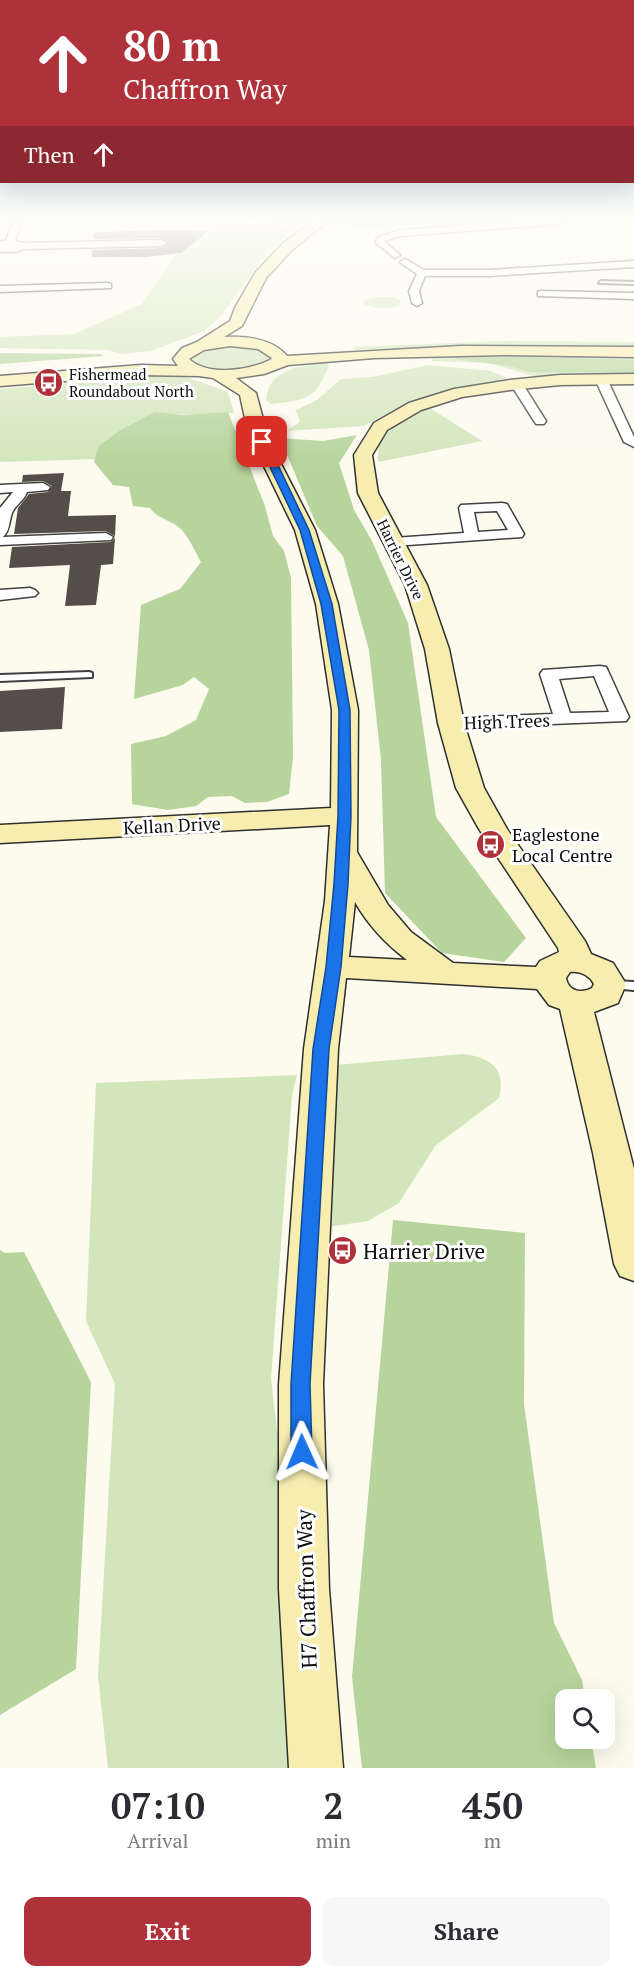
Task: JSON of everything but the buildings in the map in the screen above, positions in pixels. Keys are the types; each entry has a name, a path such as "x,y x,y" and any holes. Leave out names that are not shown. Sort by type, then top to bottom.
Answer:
{"street":[{"path":"199,371 183,363 181,359 238,319 246,304"},
{"path":"216,373 248,393 280,357 278,353 258,344 238,319"},
{"path":"0,381 141,365 216,373 244,373 314,352 355,349 541,338 634,339"},
{"path":"141,365 194,348 224,342 314,352"},
{"path":"355,349 634,352"},
{"path":"0,370 104,368"},
{"path":"601,378 629,429 630,442 634,443"},
{"name":"Harrier Drive","path":"577,961 574,948 493,829 470,788 451,723 437,650 416,585 362,479 361,464 370,439 390,420 420,405 467,390 516,383 601,378 634,380"},
{"path":"516,383 540,421"},
{"name":"H7 Chaffron Way","path":"248,393 255,423 270,460 305,530 327,604 345,710 343,852 333,967 320,1068 300,1384 304,1589 316,1768"},
{"path":"0,489 43,487"},
{"path":"0,533 6,509 19,496 21,488"},
{"path":"394,542 472,536"},
{"path":"0,541 106,537"},
{"path":"0,595 30,594"},
{"name":"High Trees","path":"451,723 563,719"},
{"name":"Kellan Drive","path":"0,834 345,816"},
{"path":"343,852 375,910 400,939 445,973"},
{"path":"577,961 596,966 622,985 591,1002 576,1002 560,996 551,988 547,979 551,969 563,962 577,961"},
{"path":"333,967 547,979"},
{"path":"576,1002 633,1246"}],"lane":[{"path":"0,678 89,675"}],"green space":[{"path":"142,304 230,304 221,316 204,331 151,351 121,354 108,350 0,348 0,337 74,334"},
{"path":"363,304 399,304 398,306 384,308"},
{"path":"503,341 634,342 634,349 515,346 356,350 353,347"},
{"path":"233,345 256,348 269,354 270,358 254,367 231,370 208,368 193,359 201,351"},
{"path":"0,353 101,354 104,356 0,364"},
{"path":"476,354 634,357 634,376 537,377 489,363 432,361 432,357"},
{"path":"497,356 634,360 634,373 530,372 510,366 452,359"},
{"path":"327,363 329,365 324,377 314,392 308,396 271,404 266,400 268,389 280,375 297,368"},
{"path":"428,365 491,371 507,378 417,402 394,410 364,426 287,431 300,422 296,410 317,400 341,379 372,377"},
{"path":"146,376 186,377 228,392 234,413 158,415 101,459 0,462 0,389"},
{"path":"428,407 482,441 378,462 379,444 388,431"},
{"path":"155,412 182,415 228,412 265,506 273,536 284,551 291,578 293,757 289,794 267,802 245,803 232,796 208,797 196,806 168,810 132,804 131,744 166,736 196,720 209,689 194,677 183,685 134,699 141,605 180,589 201,562 181,529 157,515 150,508 133,506 129,487 113,485 94,462 99,446 119,431"},
{"path":"357,435 339,463 354,510 372,541 408,623 436,817 526,938 504,962 442,953 385,893 381,760 369,650 343,556 317,526 280,438 323,441"},
{"path":"463,1054 481,1058 494,1066 501,1079 499,1098 435,1146 399,1203 368,1221 308,1230 324,1066"},
{"path":"297,1075 292,1095 271,1379 317,1768 108,1768 98,1676 115,1384 86,1321 96,1083"},
{"path":"393,1220 525,1233 524,1404 554,1623 582,1680 583,1689 555,1689 555,1749 593,1749 596,1768 362,1768 352,1677"},
{"path":"0,1250 5,1253 24,1252 91,1382 76,1669 0,1715"}],"place":[{"name":"Fishermead Roundabout North","path":"48,383"},
{"name":"Eaglestone Local Centre","path":"491,844"},
{"name":"Harrier Drive","path":"342,1251"}],"route":[{"path":"262,442 305,530 327,604 345,710 345,816 340,901 321,1049 308,1230 300,1384 302,1452"}]}
